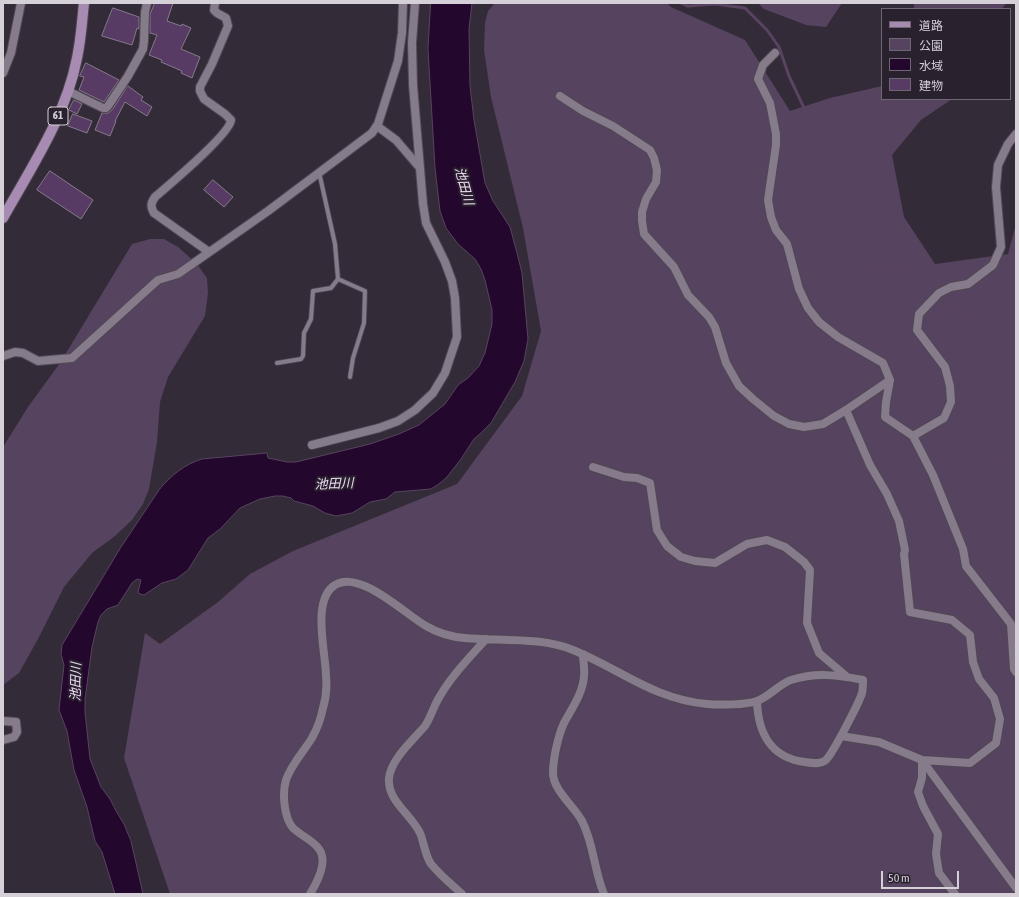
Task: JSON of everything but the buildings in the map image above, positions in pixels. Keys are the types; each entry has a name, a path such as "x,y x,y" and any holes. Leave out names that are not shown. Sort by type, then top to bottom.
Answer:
{"main road":[{"name":"61","path":"3,218 54,127 68,91 77,58 84,3"}],"street":[{"path":"3,73 11,54 21,3"},
{"path":"68,91 103,108 108,106 128,76 143,49 145,12 147,3"},
{"path":"209,252 154,213 151,206 155,198 217,140 231,124 231,120 204,98 200,92 200,87 212,64 228,26 226,18 214,10 215,3"},
{"path":"3,356 15,352 23,353 38,360 72,358 158,280 178,274 268,211 372,133 377,126 383,110 398,60 402,32 403,3"},
{"path":"312,444 379,428 398,421 415,410 432,393 445,373 457,338 455,298 452,281 426,223 423,204 413,85 412,42 415,3"},
{"path":"775,53 763,65 758,79 770,103 776,134 776,144 768,200 771,217 776,230 787,244 800,290 808,308 819,322 838,337 883,363 890,380 885,418 914,436 944,500 963,549 966,566 1010,624 1014,669 1016,672"},
{"path":"560,96 583,111 614,126 650,150 657,170 656,182 646,199 642,212 644,234 674,267 688,295 709,317 715,327 726,363 739,386 753,399 774,416 789,424 804,427 823,424 890,380"},
{"path":"377,126 396,140 420,168"},
{"path":"914,436 944,418 951,402 950,386 945,367 917,330 919,314 939,293 951,287 968,284 993,265 1001,247 996,187 998,165 1008,144 1016,134"},
{"path":"842,736 879,742 922,760 970,763 996,743 1000,719 994,698 979,679 973,662 970,635 952,620 910,612 904,554 905,550 899,521 887,494 870,465 846,410"},
{"path":"593,467 624,477 637,478 650,483 657,530 667,546 681,557 695,561 715,563 748,544 767,540 784,547 804,562 810,570 807,623 819,653 846,676"},
{"path":"310,894 317,882 323,862 322,856 320,850 292,826 285,808 284,791 288,775 313,736 324,705 326,677 321,627 323,604 328,592 341,582 349,581 356,583 383,595 419,622 436,631 464,638 550,643 571,649 644,686 671,697 708,704 726,705 757,701 788,680 808,675 821,674 846,676 863,680 862,693 842,736 826,760 821,762 807,763 778,753 769,743 762,730 757,714 757,701"},
{"path":"462,894 430,862 420,834 413,820 400,808 392,796 389,778 400,755 426,725 439,697 450,681 486,639"},
{"path":"582,654 584,668 583,683 573,708 561,729 557,746 553,778 555,786 576,811 583,824 591,844 604,894"},
{"path":"3,721 16,722 17,732 14,737 3,740"},
{"path":"922,760 1016,888"},
{"path":"922,760 922,778 918,792 923,806 938,834 936,854 939,873 955,894"}],"lane":[{"path":"277,363 301,359 303,356 304,333 311,319 313,291 331,288 338,279 335,244 319,172"},
{"path":"338,279 365,290 364,323 353,358 350,377"}],"green space":[{"path":"495,3 667,3 671,7 745,40 790,111 830,98 881,86 881,100 951,100 921,120 892,155 904,217 935,264 1008,254 1016,224 1016,894 170,894 124,758 145,633 160,644 218,602 250,574 293,551 457,484 522,396 541,331 523,228 491,97 484,50 485,23 488,11"},
{"path":"758,3 842,3 826,27 806,25 764,9"},
{"path":"914,3 1007,3 1002,8 914,8"},
{"path":"150,239 164,239 178,247 197,264 207,278 208,293 205,316 168,377 160,402 157,442 149,489 143,504 132,520 115,536 92,553 64,587 19,673 3,685 3,447 28,407 60,363 132,244"}],"water":[{"name":"池田川","path":"431,3 472,3 469,29 470,86 474,120 485,183 493,201 510,227 522,273 528,339 524,361 515,382 491,423 474,439 447,477 431,489 395,492 386,499 370,502 352,513 336,516 325,513 313,506 294,501 291,498 283,496 260,499 240,508 220,529 208,538 188,570 176,579 162,583 144,595 138,592 141,580 137,579 132,583 118,605 107,609 101,615 92,647 85,699 90,759 101,787 110,799 124,824 131,841 143,894 115,894 102,852 95,841 87,807 74,770 67,731 59,710 64,665 61,654 62,645 121,547 159,490 178,471 202,459 267,453 268,458 287,462 296,462 370,444 399,434 419,425 445,404 458,385 468,378 479,366 485,353 492,324 492,310 485,280 475,259 458,244 446,228 440,211 435,168 428,49"}],"waterway":[{"path":"681,3 688,6 715,4 745,8 767,30 779,47 789,76 813,127 837,165 841,176 850,250 868,269 875,271 899,286 943,321 954,334 968,360 995,432 1016,529"},
{"path":"875,271 882,265 893,265 905,271 939,303 955,311 988,321 1016,335"}]}
